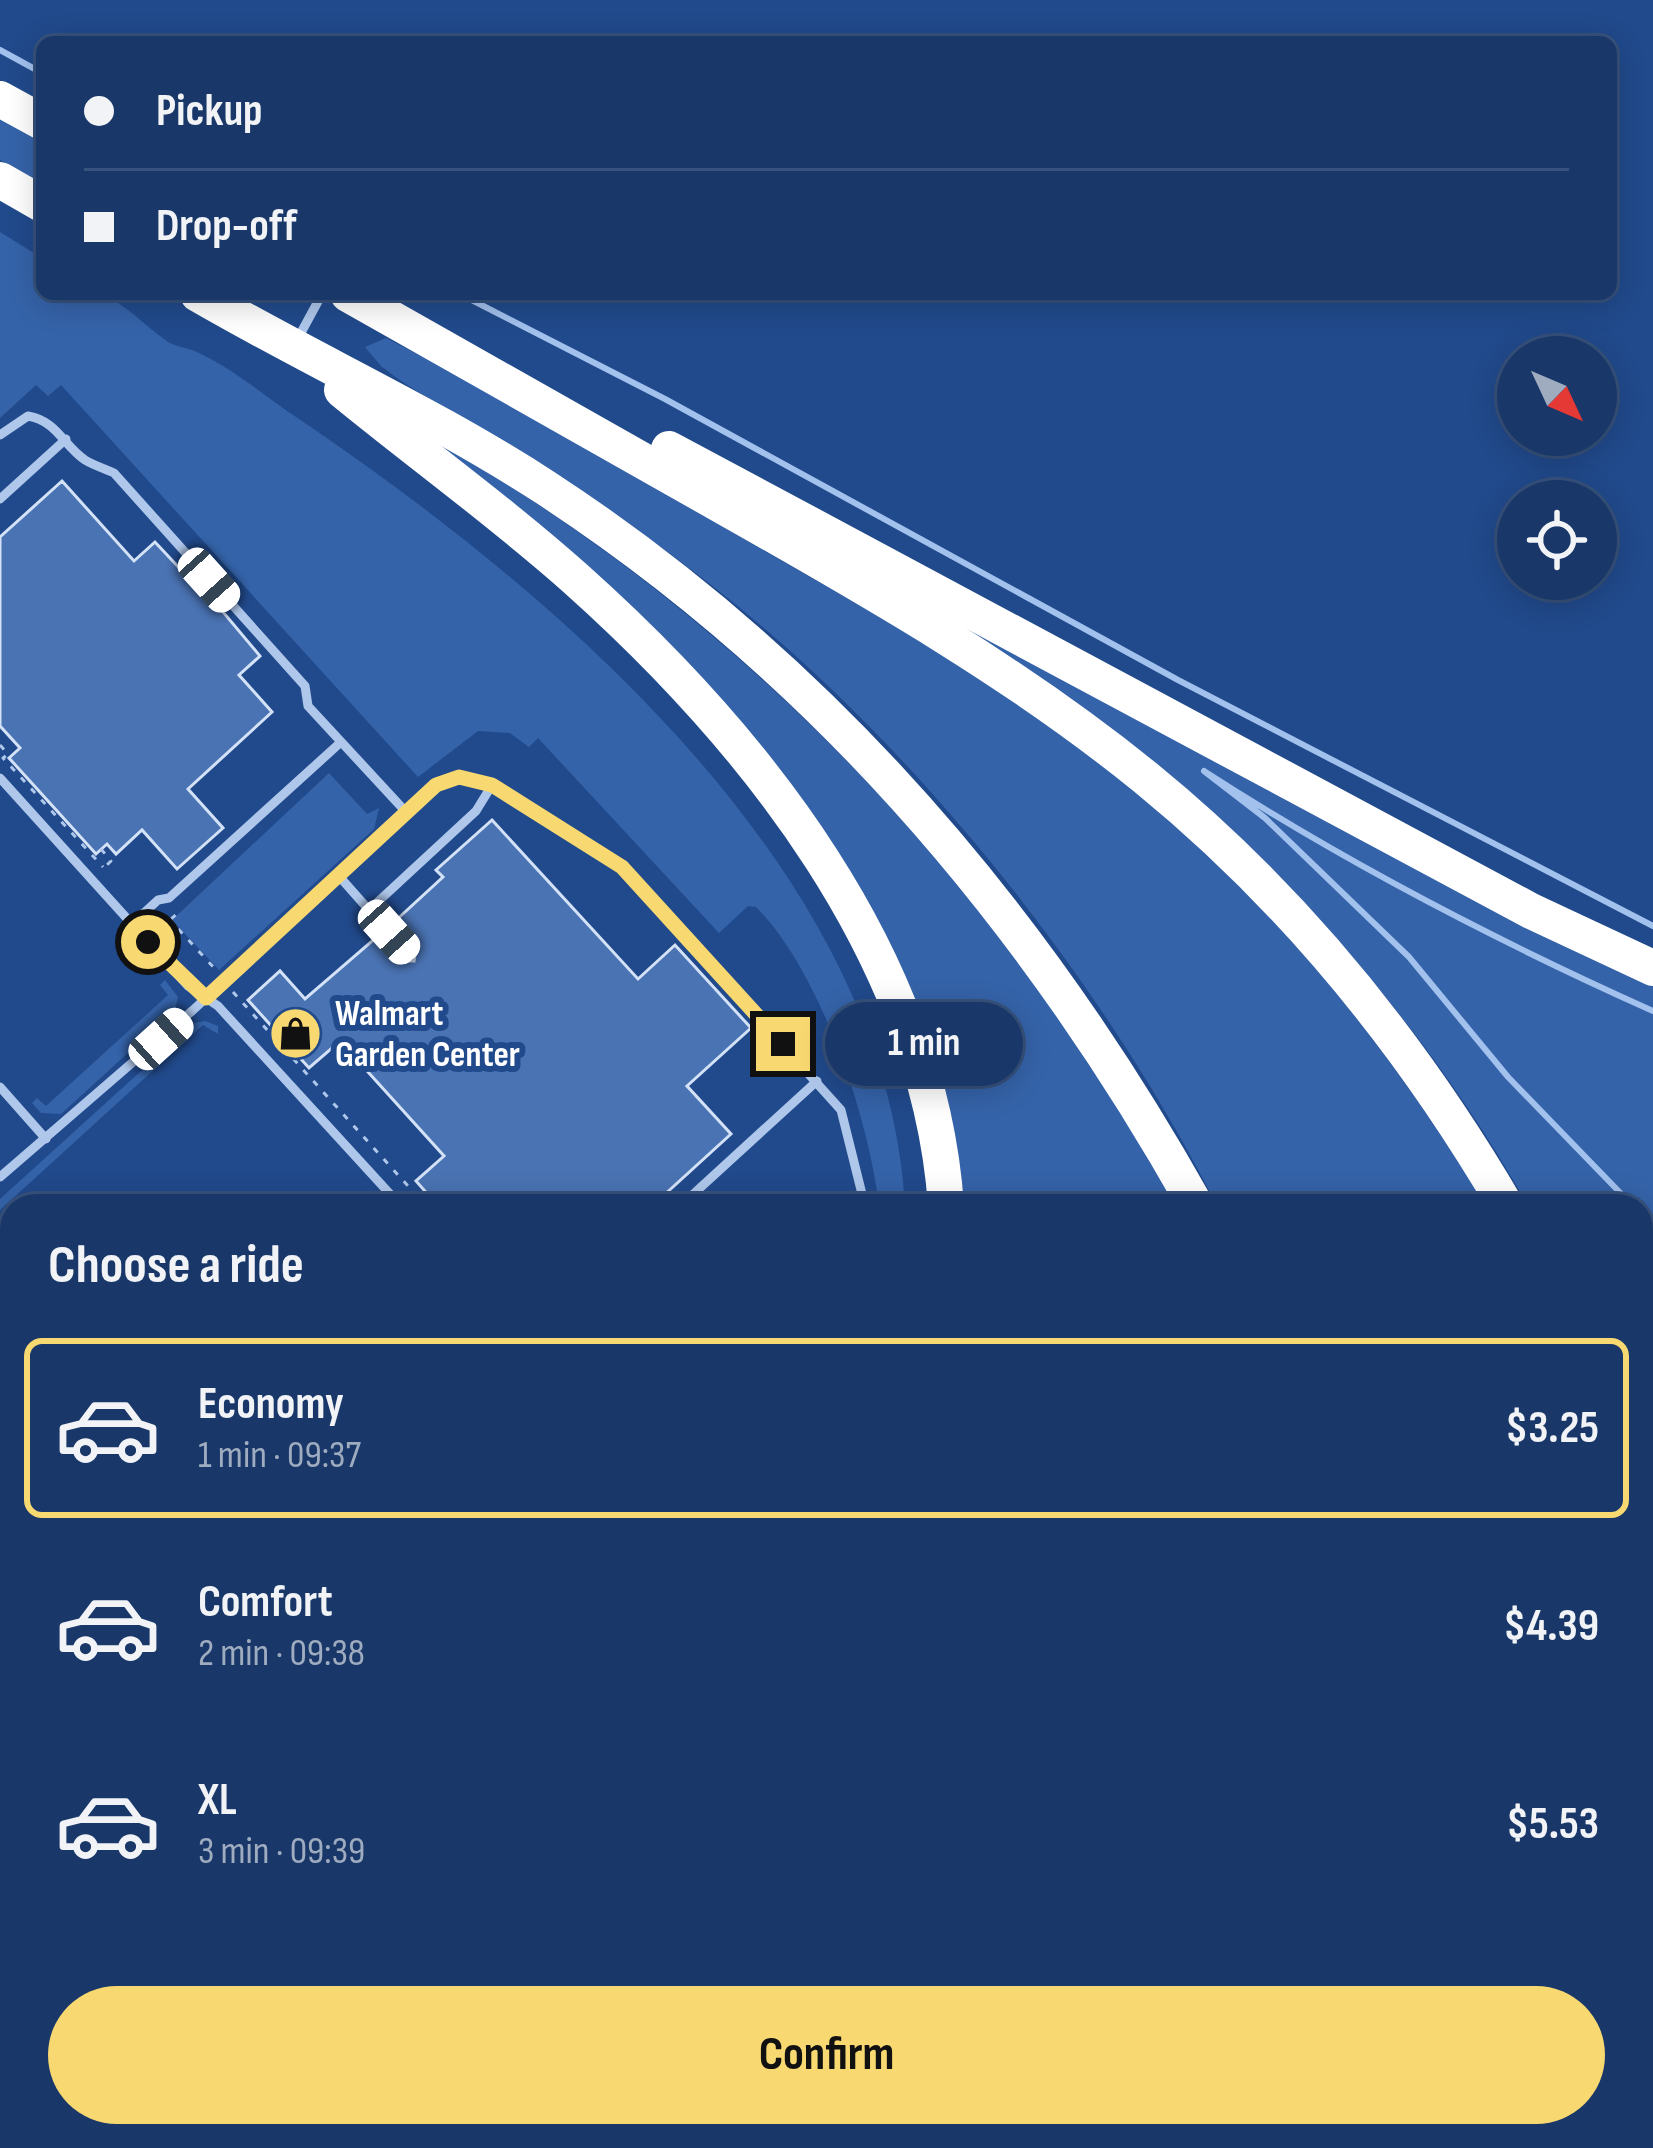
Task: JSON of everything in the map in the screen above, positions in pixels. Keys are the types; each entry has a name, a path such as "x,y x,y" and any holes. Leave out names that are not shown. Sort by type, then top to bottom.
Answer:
{"highway":[{"path":"0,99 36,119"},
{"path":"0,180 36,201"},
{"path":"207,300 292,349 451,429 542,486 678,582 785,672 889,776 1014,923 1117,1070 1189,1194"},
{"path":"359,300 952,638 1147,779 1260,881 1355,988 1439,1100 1498,1194"},
{"path":"381,300 776,504 1531,911 1653,968"},
{"path":"292,349 576,578 666,667 771,790 833,879 893,992 925,1083 944,1194"}],"lane":[{"path":"292,349 319,300"},
{"path":"0,435 28,416 46,421 84,459 114,473 305,686 308,706 406,812"},
{"path":"0,499 66,439"},
{"path":"132,924 158,900 169,898 341,742"},
{"path":"0,778 188,986 206,998 389,1194"},
{"path":"0,1177 448,778 492,785 622,867 817,1081 849,1127 863,1194"},
{"path":"369,910 476,811 492,785"},
{"path":"338,875 409,954"},
{"path":"692,1194 817,1081"},
{"path":"0,1087 46,1138"}],"path":[{"path":"0,745 12,754 4,758 104,867 111,861 101,849"},
{"path":"157,931 180,911"},
{"path":"170,920 218,972"},
{"path":"228,986 413,1194"}],"shaded area":[{"path":"0,119 36,139 36,180 0,160"},
{"path":"0,232 36,254 36,300 113,300 168,342 236,374 396,487 498,567 598,655 690,751 772,855 838,966 884,1083 903,1194 877,1194 865,1131 838,1048 801,968 756,907 748,906 719,933 538,738 529,747 510,733 478,731 418,777 61,385 48,396 36,385 0,418"},
{"path":"386,338 521,410 907,633 1067,736 1167,815 1259,903 1380,1049 1480,1194 1210,1194 1115,1031 1054,944 920,779 846,704 771,634 693,571 572,485 423,395 381,366 365,347"},
{"path":"436,442 611,555 771,687 845,759 984,914 1048,996 1171,1194 956,1194 867,910"},
{"path":"934,607 1653,982 1653,1194 1521,1194 1472,1114 1342,946 1191,797 1023,666"},
{"path":"329,773 367,814 379,808 374,829 219,970 172,920"},
{"path":"165,980 178,997 175,1010 61,1114 41,1113 32,1103 37,1098 46,1106 168,995 160,985"},
{"path":"194,1023 218,1026 218,1034 203,1025 18,1194 6,1194"}],"building":[{"path":"62,481 134,561 155,542 183,572 187,569 260,656 239,675 272,712 188,789 223,828 177,869 142,830 116,854 107,844 96,854 9,758 20,748 0,726 0,537"},
{"path":"492,820 638,979 675,945 751,1028 687,1086 731,1134 665,1194 427,1194 416,1181 444,1156 340,1041 309,1068 248,1000 280,971 305,999 379,935 403,961 414,961 416,949 393,923 443,877 436,870"}],"waterway":[{"path":"0,50 36,70"},
{"path":"472,300 665,399 1178,680 1653,926"},
{"path":"1621,1194 1508,1077 1409,957 1265,818 1204,771 1424,900 1653,1011"}],"place":[{"name":"Walmart Garden Center","path":"296,1033"}],"route":[{"path":"148,942 188,986 206,998 436,785 448,778 471,778 502,791 520,807 622,867 783,1044"}]}
